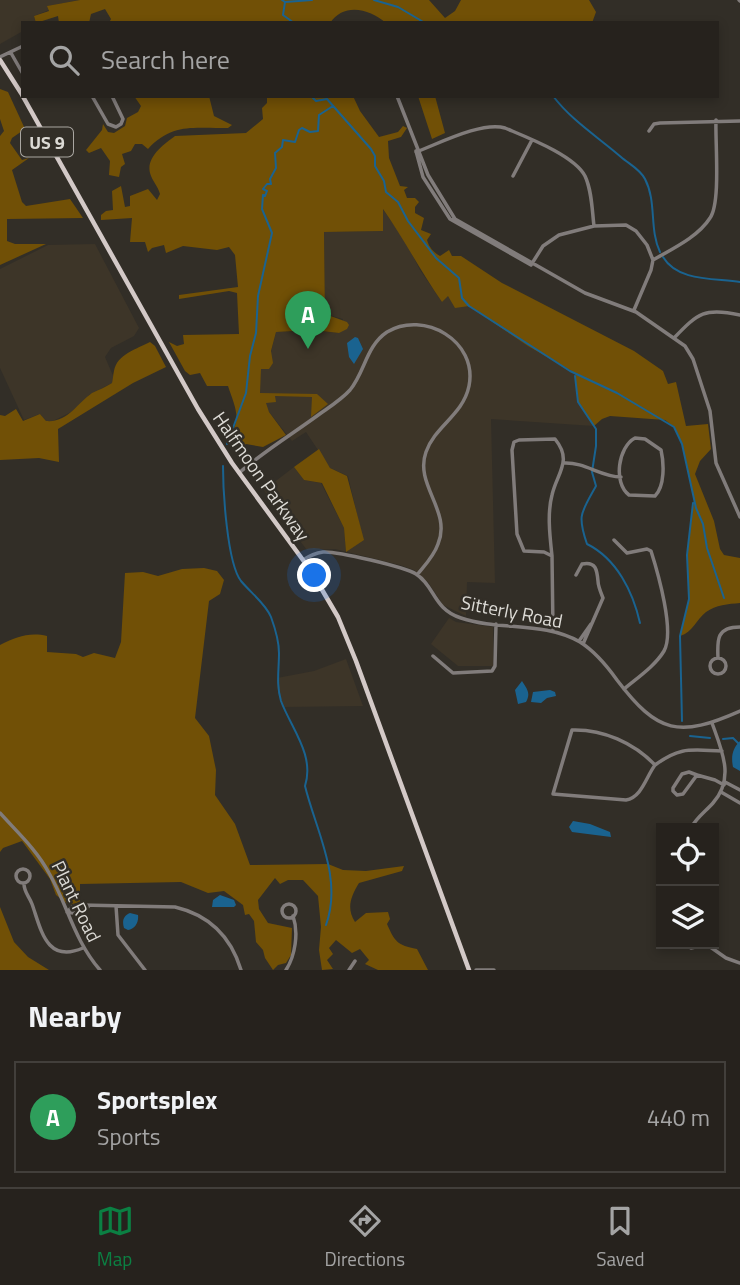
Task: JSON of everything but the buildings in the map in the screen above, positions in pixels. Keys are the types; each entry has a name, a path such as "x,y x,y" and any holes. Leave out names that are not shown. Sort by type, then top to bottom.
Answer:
{"main road":[{"name":"Halfmoon Parkway","path":"0,59 21,93"},
{"name":"Halfmoon Parkway","path":"24,98 198,409 239,472 303,560 338,617 469,970"}],"street":[{"path":"0,59 21,47"},
{"path":"11,53 21,70"},
{"path":"93,98 108,124 116,127 124,119 113,98"},
{"path":"398,98 431,184 451,217 595,298 634,310 689,351 710,411 716,463 740,517"},
{"path":"653,260 687,240 712,216 716,188 716,120"},
{"path":"649,131 654,124 660,123 740,121"},
{"path":"417,150 480,128 497,126 532,141 572,162 583,172 589,188 594,226"},
{"path":"513,176 532,141"},
{"path":"533,265 543,246 559,235 620,223 632,227 646,245 653,260 634,310"},
{"path":"674,338 702,313 713,311 740,315"},
{"path":"239,472 345,395 351,389 376,342 386,333 398,327 429,326 455,340 469,368 470,383 459,410 431,441 425,456 424,475 442,523 438,545 417,575 383,564 326,552 303,560"},
{"path":"552,556 544,552 524,551 519,542 513,445 519,440 555,439 564,463 552,495 553,631"},
{"path":"631,439 645,439 661,449 663,471 658,495 650,497 627,494 623,489 621,477 622,451 631,439"},
{"path":"564,463 621,477"},
{"path":"614,540 623,551 631,553 647,549 652,552 669,635 661,655 624,689"},
{"path":"576,575 584,563 593,564 599,573 598,583 603,601 581,643"},
{"name":"Sitterly Road","path":"417,575 448,612 464,619 553,631 581,643 605,664 641,710 662,722 683,727 712,723 740,711"},
{"path":"433,656 453,673 492,671 495,666 496,624"},
{"path":"581,643 583,633 591,624"},
{"path":"718,659 718,643 722,631 740,627"},
{"path":"718,659 724,663 725,668 723,673 718,674 711,671 710,666 713,660 718,659"},
{"path":"694,823 725,784 724,760 712,723"},
{"path":"655,765 611,736 572,730 553,794 630,800 638,794 655,765 674,752 722,751"},
{"path":"697,775 682,794 679,796 673,792 682,774 687,772 715,780 740,790"},
{"path":"721,792 740,803"},
{"name":"Plant Road","path":"0,813 29,844 47,869 83,948 100,970"},
{"path":"27,869 31,875 30,880 24,884 18,881 16,876 18,871 27,869"},
{"path":"24,884 44,939 63,951 83,948"},
{"path":"286,970 294,952 295,908 289,903 285,905 283,915 289,918 293,916"},
{"path":"67,912 84,910 90,905 175,907 189,910 218,928 228,941 241,970"},
{"path":"116,906 118,935 145,970"},
{"path":"712,949 740,963"},
{"path":"349,970 355,961"},
{"path":"476,970 494,970"}],"shaded area":[{"path":"0,0 80,0 48,6 49,10 34,16 35,21 21,21 21,32 0,44"},
{"path":"80,0 429,0 445,18 455,11 461,0 589,0 596,12 593,21 384,21 365,11 350,10 342,12 332,21 110,21 105,9 91,14 89,21 59,21 58,16 35,21 34,16 49,11 47,6"},
{"path":"0,89 8,92 25,129 12,138 10,143 22,160 29,158 12,170 22,202 26,206 70,199 83,218 7,219 7,241 15,244 46,244 0,265 0,136 4,131 0,119"},
{"path":"135,98 210,98 214,116 232,125 228,128 176,131 166,134 148,149 142,144 135,144 131,151 122,154 125,164 121,167 119,177 109,175 110,161 101,148 89,153 86,150 102,130 103,124 108,132 114,133 125,126 127,118 138,112 141,106"},
{"path":"267,98 354,98 379,137 398,132 403,126 407,128 401,137 388,141 389,158 400,186 408,187 404,190 407,198 415,198 419,202 415,213 424,218 421,230 431,234 427,240 433,251 440,256 449,250 452,256 461,256 502,283 634,351 663,371 668,384 676,382 686,426 708,424 711,449 700,461 695,474 714,521 720,549 724,555 740,558 740,603 722,605 710,610 688,632 680,636 689,599 687,555 694,500 682,444 674,427 665,420 610,416 594,426 578,402 575,373 528,346 469,306 455,308 448,296 442,302 383,209 383,231 324,232 325,314 347,322 347,329 339,333 313,330 276,332 271,351 273,363 269,369 261,369 260,393 317,394 328,404 311,417 312,397 275,396 276,402 266,403 269,412 286,435 263,447 246,444 239,450 229,436 236,424 236,418 228,386 207,386 200,373 190,375 169,342 177,346 184,344 183,335 239,334 237,293 229,291 179,299 179,295 238,287 235,255 229,247 217,250 183,246 166,253 164,245 148,252 145,242 130,242 132,218 101,220 101,215 113,210 112,191 121,186 125,207 130,206 130,196 148,189 157,200 160,194 149,167 153,156 175,136 246,133 263,119 262,108 267,103"},
{"path":"419,98 436,98 445,133 432,139"},
{"path":"382,208 405,240 420,270 442,302 448,295 469,306 575,373 578,402 594,426 491,419 495,583 467,582 466,616 443,605 428,582 414,570 335,549 307,550 264,490 294,467 304,480 321,483 344,528 346,551 363,540 348,476 330,468 306,432 292,441 269,412 259,393 261,368 271,352 276,332 313,330 339,333 343,319 325,314 324,232 382,231"},
{"path":"95,244 139,328 134,336 111,348 105,357 114,378 112,383 89,395 77,409 53,421 46,421 40,414 24,420 0,368 0,269 48,245"},
{"path":"150,342 166,367 133,383 58,429 59,462 39,458 0,460 0,415 5,416 16,409 23,421 40,414 46,421 60,419 72,412 92,393 112,383 116,365 123,356"},
{"path":"319,449 330,468 347,476 364,540 346,552 344,528 322,483 304,480 294,467"},
{"path":"204,568 217,571 224,580 220,594 209,601 195,718 209,736 216,770 215,795 235,824 250,865 328,864 343,870 366,871 404,866 402,871 359,883 352,897 351,912 355,922 366,913 388,912 390,919 387,924 395,939 405,946 417,949 428,970 378,970 365,964 369,960 360,949 352,953 336,940 329,948 333,954 327,960 333,969 322,970 318,896 303,880 288,880 280,884 275,878 258,900 259,909 268,923 292,928 291,955 286,963 273,970 256,942 254,921 249,914 245,915 243,905 224,891 208,893 181,882 80,884 80,902 69,905 56,895 50,879 22,841 3,848 0,852 0,645 23,636 40,635 47,636 47,652 83,657 94,653 115,658 121,642 125,573 143,572 158,576 182,569"},
{"path":"449,618 456,622 493,627 493,666 458,666 431,644"},
{"path":"346,659 363,706 284,707 277,688 277,678 314,671"},
{"path":"0,907 14,942 28,957 49,970 0,970"}],"water":[{"path":"355,337 363,349 354,364 349,357 347,343"},
{"path":"522,681 528,696 526,702 518,704 515,690"},
{"path":"533,692 555,692 556,696 541,703 531,702"},
{"path":"740,741 740,771 733,767 732,760"},
{"path":"573,821 610,832 611,837 572,832 569,827"},
{"path":"220,895 234,900 236,905 212,907 213,900"},
{"path":"130,913 138,915 138,918 135,927 128,930 124,928 123,921"}],"waterway":[{"path":"282,0 285,2 283,15 291,21"},
{"path":"285,2 312,0"},
{"path":"374,0 398,7 422,21"},
{"path":"313,98 316,101 327,99 371,149 386,192 398,202 408,221 436,258 459,278 462,298 469,306 570,371 617,393 674,427 682,444 696,508 724,598"},
{"path":"555,98 577,121 643,175 651,197 660,252"},
{"path":"227,444 246,393 250,356 256,333 258,296 272,233 262,209 263,195 265,196 267,191 263,189 267,184 271,184 270,179 276,168 275,153 282,147 283,140 295,142 302,128 310,132 318,131 319,115 333,106"},
{"path":"663,257 670,265 687,275 740,282"},
{"path":"575,376 578,402 596,429 592,472 596,486 582,514 584,534 587,544 607,558 622,578 640,623"},
{"path":"223,466 232,559 241,581 271,617 279,653 279,695 307,763 305,786 330,872 330,907 326,925"},
{"path":"682,721 680,636 689,599 687,555 693,503"},
{"path":"690,736 710,738"},
{"path":"723,739 733,738 738,743"}],"place":[{"name":"Sportsplex","path":"308,349"}]}
